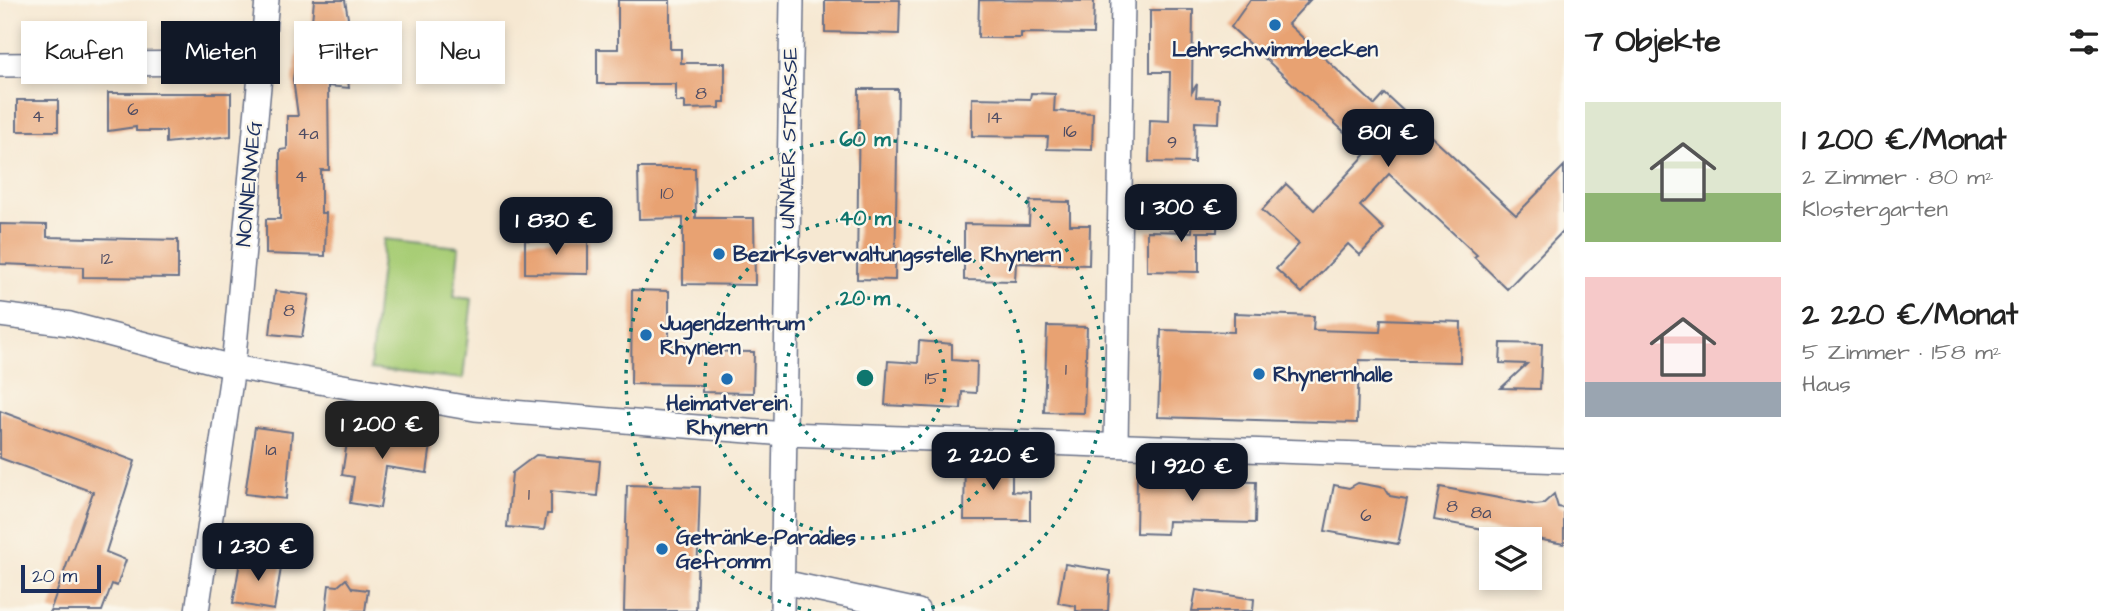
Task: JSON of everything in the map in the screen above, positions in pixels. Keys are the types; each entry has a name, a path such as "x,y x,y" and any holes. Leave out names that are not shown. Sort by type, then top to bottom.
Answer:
{"street":[{"name":"NONNENWEG","path":"264,21 267,0"},
{"name":"UNNAER STRASSE","path":"782,611 792,0"},
{"path":"1116,445 1123,0"},
{"path":"0,65 161,64"},
{"name":"NONNENWEG","path":"197,611 233,367 258,84"},
{"path":"0,315 70,324 233,367 475,409 785,434 1564,461"},
{"path":"783,582 918,611"}],"green space":[{"path":"384,239 459,247 454,297 472,299 463,379 370,369"}],"building":[{"path":"314,0 345,0 348,21 312,21"},
{"path":"618,0 670,0 670,49 681,49 681,63 725,63 725,102 720,102 720,108 685,109 685,102 676,102 676,84 597,84 597,49 618,49"},
{"path":"825,0 900,0 899,34 825,32"},
{"path":"979,0 1094,1 1093,34 1021,33 1021,38 978,38"},
{"path":"1250,0 1310,0 1288,24 1375,105 1385,94 1516,215 1564,166 1564,230 1507,289 1474,257 1477,255 1389,174 1360,206 1384,229 1360,255 1348,244 1302,293 1276,269 1299,244 1262,210 1286,184 1314,210 1367,153 1231,27"},
{"path":"1150,10 1193,10 1192,92 1197,84 1196,97 1220,98 1219,123 1195,122 1194,163 1149,162 1150,120 1169,121 1170,72 1150,72"},
{"path":"294,73 294,84 349,84 349,88 328,86 329,170 321,170 321,213 326,213 325,256 266,254 266,219 280,219 280,150 287,149 287,116 298,116 293,79"},
{"path":"859,89 898,89 895,280 857,279"},
{"path":"108,93 231,93 231,136 166,143 166,131 136,131 136,127 108,131"},
{"path":"1031,93 1055,94 1054,111 1093,113 1092,150 1047,149 1048,137 972,136 972,98 1030,99"},
{"path":"17,100 58,100 58,131 17,131"},
{"name":"Bezirksverwaltungsstelle Rhynern","path":"638,168 695,168 696,218 754,218 755,285 683,284 683,218 639,219"},
{"path":"1030,201 1070,202 1070,225 1090,225 1089,265 1016,263 1015,281 964,280 964,224 1029,225"},
{"path":"1193,205 1218,206 1217,232 1199,232 1199,272 1147,271 1147,231 1192,232"},
{"path":"0,224 47,225 47,237 178,240 178,278 83,277 83,267 0,264"},
{"path":"525,240 588,241 588,274 525,273"},
{"path":"632,290 669,291 669,344 686,344 686,351 754,352 753,393 702,392 702,385 631,384"},
{"path":"275,291 309,295 302,337 270,334"},
{"name":"Rhynernhalle","path":"1234,313 1314,316 1313,330 1380,332 1381,319 1461,322 1460,362 1359,360 1357,423 1158,417 1161,330 1234,332"},
{"path":"1047,326 1087,327 1084,413 1044,412"},
{"path":"919,341 952,344 952,360 977,362 976,393 962,392 961,409 885,405 888,361 918,363"},
{"path":"1501,343 1542,344 1540,389 1501,388 1527,364 1500,363"},
{"path":"0,411 135,461 106,552 126,560 117,586 112,584 102,611 50,611 93,492 0,458"},
{"path":"255,427 292,432 286,499 245,494"},
{"path":"373,428 432,437 427,473 386,467 380,508 350,503 354,477 342,475 349,429 372,433"},
{"path":"536,455 600,461 597,496 551,491 551,514 547,514 544,530 507,527 512,473"},
{"path":"965,458 1012,458 1012,491 1030,492 1030,520 964,520"},
{"path":"1137,478 1256,482 1255,523 1168,521 1167,534 1136,533"},
{"path":"1358,483 1385,488 1390,496 1407,499 1398,544 1325,531 1334,485 1349,488"},
{"name":"Getränke-Paradies Gefromm","path":"627,485 700,487 696,611 624,611"},
{"path":"1440,487 1536,505 1543,504 1554,494 1558,507 1564,508 1564,544 1542,540 1542,527 1479,528 1434,520"},
{"path":"241,556 282,562 274,610 233,603"},
{"path":"1065,564 1110,571 1108,611 1076,611 1076,606 1058,603"},
{"path":"346,579 352,588 368,590 365,611 326,611 329,585 338,586"},
{"path":"1196,590 1254,599 1253,611 1192,611"}],"place":[{"name":"Lehrschwimmbecken","path":"1275,25"},
{"name":"Bezirksverwaltungsstelle Rhynern","path":"719,254"},
{"name":"Jugendzentrum Rhynern","path":"646,335"},
{"name":"Rhynernhalle","path":"1259,374"},
{"name":"Heimatverein Rhynern","path":"727,379"},
{"name":"Getränke-Paradies Gefromm","path":"662,549"}]}
